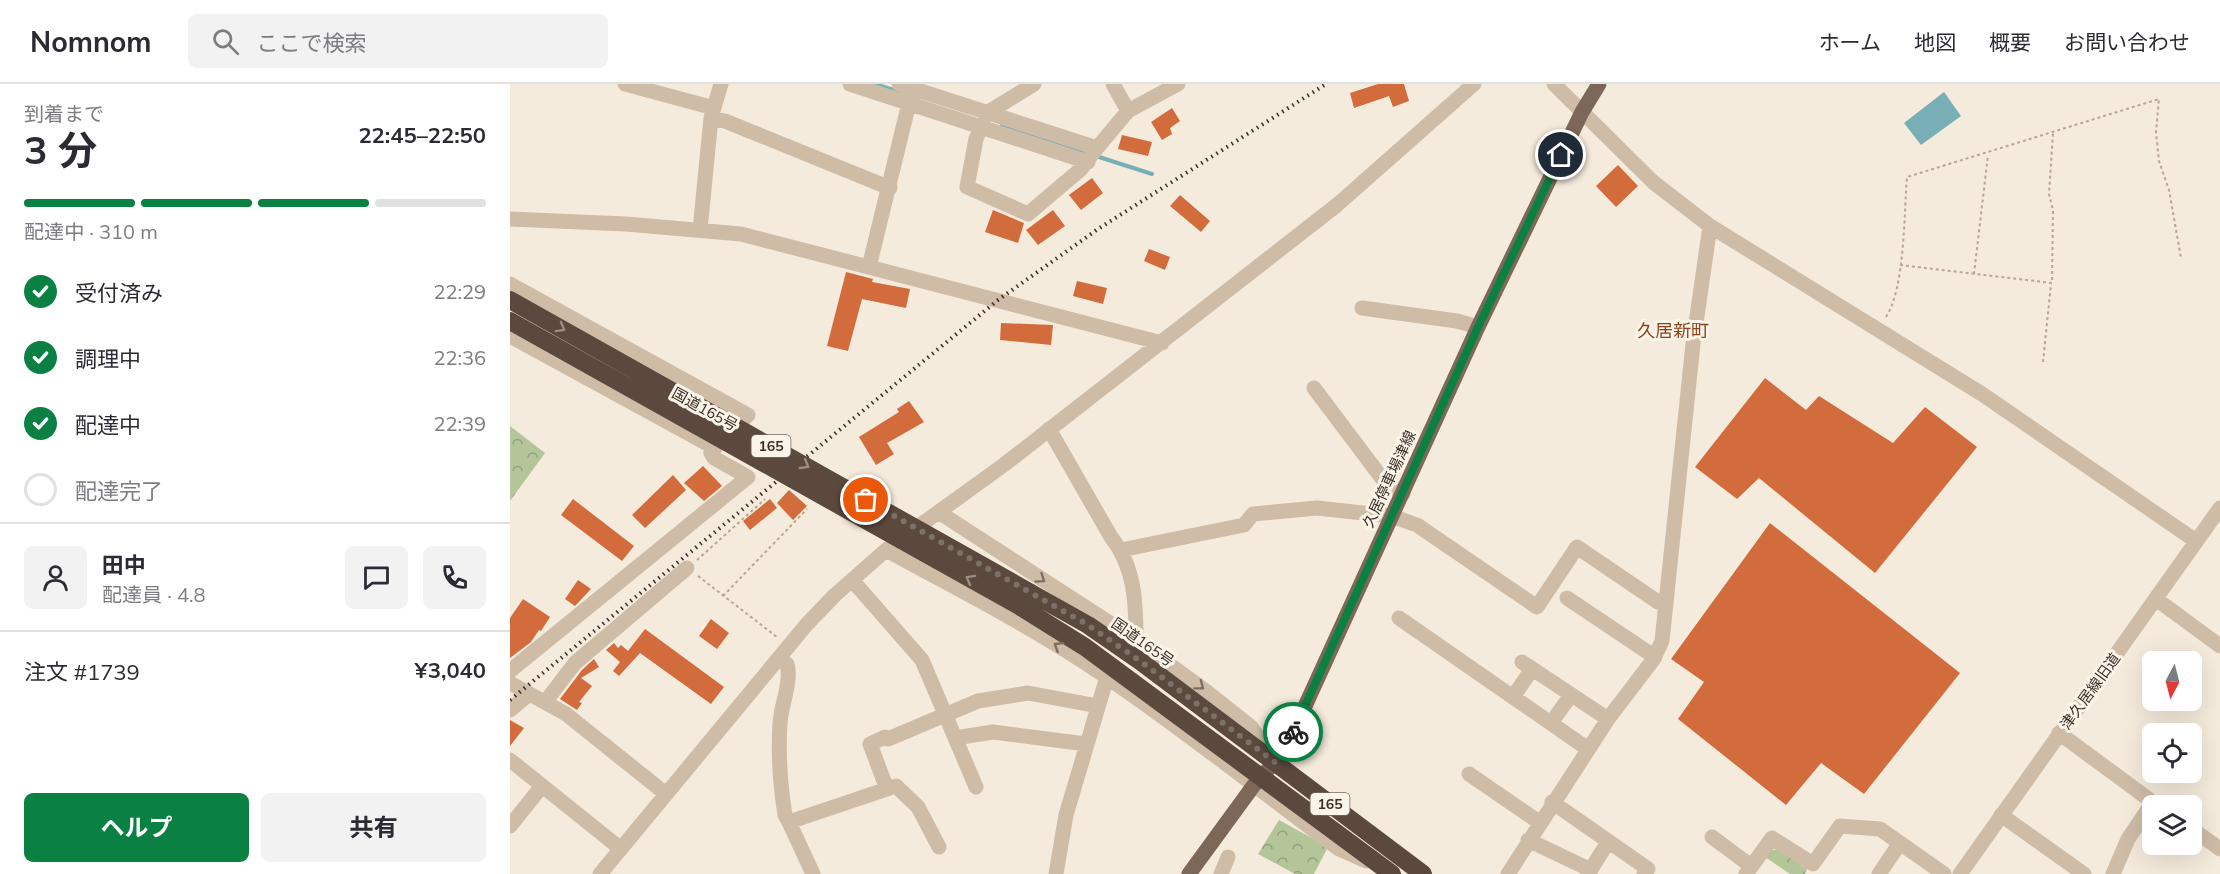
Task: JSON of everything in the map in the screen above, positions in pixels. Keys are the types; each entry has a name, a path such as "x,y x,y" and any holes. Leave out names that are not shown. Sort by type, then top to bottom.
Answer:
{"highway":[{"name":"国道165号","path":"510,300 1026,600 1258,782 1381,871"},
{"name":"国道165号","path":"510,321 1026,600 1088,625 1140,661 1423,874"}],"main road":[{"name":"久居停車場津線","path":"1189,874 1275,762 1296,726 1478,327 1582,112 1599,84"}],"street":[{"path":"625,84 712,113 725,121 890,188"},
{"path":"700,230 712,113 721,84"},
{"path":"850,84 909,92 984,120 1092,155"},
{"path":"1034,84 984,120 968,187 1028,214 1092,155 1128,111 1178,84"},
{"path":"1113,84 1128,111"},
{"path":"600,874 807,624 852,580 886,550 939,513 1049,429 1337,205 1474,84"},
{"path":"1554,84 1653,182 1710,226 1982,394 2196,541"},
{"path":"869,267 890,188 909,92"},
{"path":"510,219 574,221 741,234 1161,343"},
{"path":"1508,874 1552,802 1608,719 1655,657 1662,641 1693,344 1710,226"},
{"path":"510,284 747,415 711,453 714,458 748,477 510,671"},
{"path":"1362,308 1457,321 1478,327"},
{"path":"510,336 715,448"},
{"path":"1314,388 1384,481 1402,494"},
{"path":"1049,429 1111,537 1121,550 1135,594 1136,640"},
{"name":"津久居線旧道","path":"1960,874 2220,507"},
{"path":"1121,550 1244,525 1253,514 1317,508 1391,516 1417,525 1537,607 1577,547 1658,602 1666,605"},
{"name":"国道165号","path":"939,513 1136,640 1251,727 1275,762"},
{"name":"国道165号","path":"886,550 968,596 1001,610 1107,677 1258,782"},
{"path":"548,702 549,697 575,663 687,568"},
{"path":"852,580 922,660 976,787"},
{"path":"1567,598 1655,657"},
{"path":"2156,599 2220,646"},
{"path":"1399,618 1588,749"},
{"path":"787,664 789,671 780,717 778,769 784,816 813,874"},
{"path":"1513,697 1527,665 1608,719"},
{"path":"1056,874 1066,815 1107,677"},
{"path":"510,684 528,695 548,702 666,794"},
{"path":"887,789 870,744 978,701 1028,693 1098,706"},
{"path":"510,710 528,695"},
{"path":"1551,723 1570,695"},
{"path":"955,738 993,732 1086,744"},
{"path":"2059,733 2144,795"},
{"path":"510,760 621,849"},
{"path":"1469,774 1539,822"},
{"path":"510,826 542,786"},
{"path":"789,822 896,786 911,798 939,848"},
{"path":"1552,802 1648,869 1644,874"},
{"path":"2001,815 2084,874"},
{"path":"2113,874 2128,839 2142,822"},
{"path":"1712,837 1749,870 1772,838 1813,864 1840,826 1880,829 1944,874"},
{"path":"2202,836 2220,849"},
{"path":"1528,840 1590,872 1608,842"},
{"path":"1879,874 1900,843"},
{"path":"1221,874 1228,857"}],"path":[{"path":"1877,329 1891,309 1900,266 1907,177 2159,99 2156,132 2159,161 2169,190 2181,258"},
{"path":"2043,362 2052,283 2053,210 2049,194 2053,133"},
{"path":"1974,274 1988,153"},
{"path":"1900,266 2052,283"},
{"path":"765,499 687,568 789,646"},
{"path":"723,596 807,509"}],"green space":[{"path":"510,426 545,453 510,501"},
{"path":"1279,820 1328,847 1314,874 1295,874 1258,854"},
{"path":"1777,849 1807,869 1805,874 1790,874 1765,857 1770,851"}],"water":[{"path":"1944,92 1961,116 1921,145 1904,123"}],"building":[{"path":"1378,84 1404,84 1409,101 1393,107 1389,96 1354,108 1350,93"},
{"path":"1172,108 1180,121 1170,128 1172,134 1162,140 1151,122"},
{"path":"1122,135 1152,142 1148,156 1118,149"},
{"path":"1618,165 1638,186 1616,207 1596,186"},
{"path":"1092,178 1103,193 1081,210 1069,195"},
{"path":"1180,195 1210,221 1201,232 1170,206"},
{"path":"993,210 1024,223 1018,243 985,232"},
{"path":"1053,210 1065,226 1038,245 1026,230"},
{"path":"1149,249 1170,257 1165,270 1144,261"},
{"path":"846,272 873,279 872,282 910,289 906,308 862,299 848,351 827,346"},
{"path":"1077,281 1107,288 1103,304 1073,296"},
{"path":"1001,323 1053,325 1051,345 1000,340"},
{"path":"1765,378 1806,410 1819,396 1893,443 1925,407 1977,447 1875,573 1759,478 1737,499 1695,467"},
{"path":"909,401 924,422 887,443 894,454 876,465 859,437 899,412 897,409"},
{"path":"703,466 722,486 704,501 684,483"},
{"path":"673,475 686,490 645,528 632,515"},
{"path":"789,490 807,506 793,520 777,503"},
{"path":"573,499 634,546 622,561 561,515"},
{"path":"770,499 777,508 750,530 743,521"},
{"path":"1770,523 1960,673 1864,794 1821,763 1786,805 1678,719 1704,682 1671,659"},
{"path":"578,580 591,589 575,606 565,599"},
{"path":"523,599 550,617 531,642 510,658 510,618"},
{"path":"711,619 729,633 717,649 699,636"},
{"path":"645,629 724,687 711,704 640,653 619,676 613,671 620,662 606,650 614,643 618,648 621,645 628,651"},
{"path":"594,659 599,667 581,678 592,686 579,702 582,703 577,710 560,699 582,670"},
{"path":"510,720 524,728 510,746"}],"waterway":[{"path":"875,84 900,92"},
{"path":"1002,125 1089,154"},
{"path":"1096,156 1152,174"}],"railway":[{"path":"510,700 998,300 1098,229 1326,84"}],"way so far":[{"path":"866,500 1088,625 1275,762 1293,732"}],"district":[{"name":"久居新町","path":"1673,330"}],"route":[{"path":"1293,732 1478,327 1561,155"}]}
